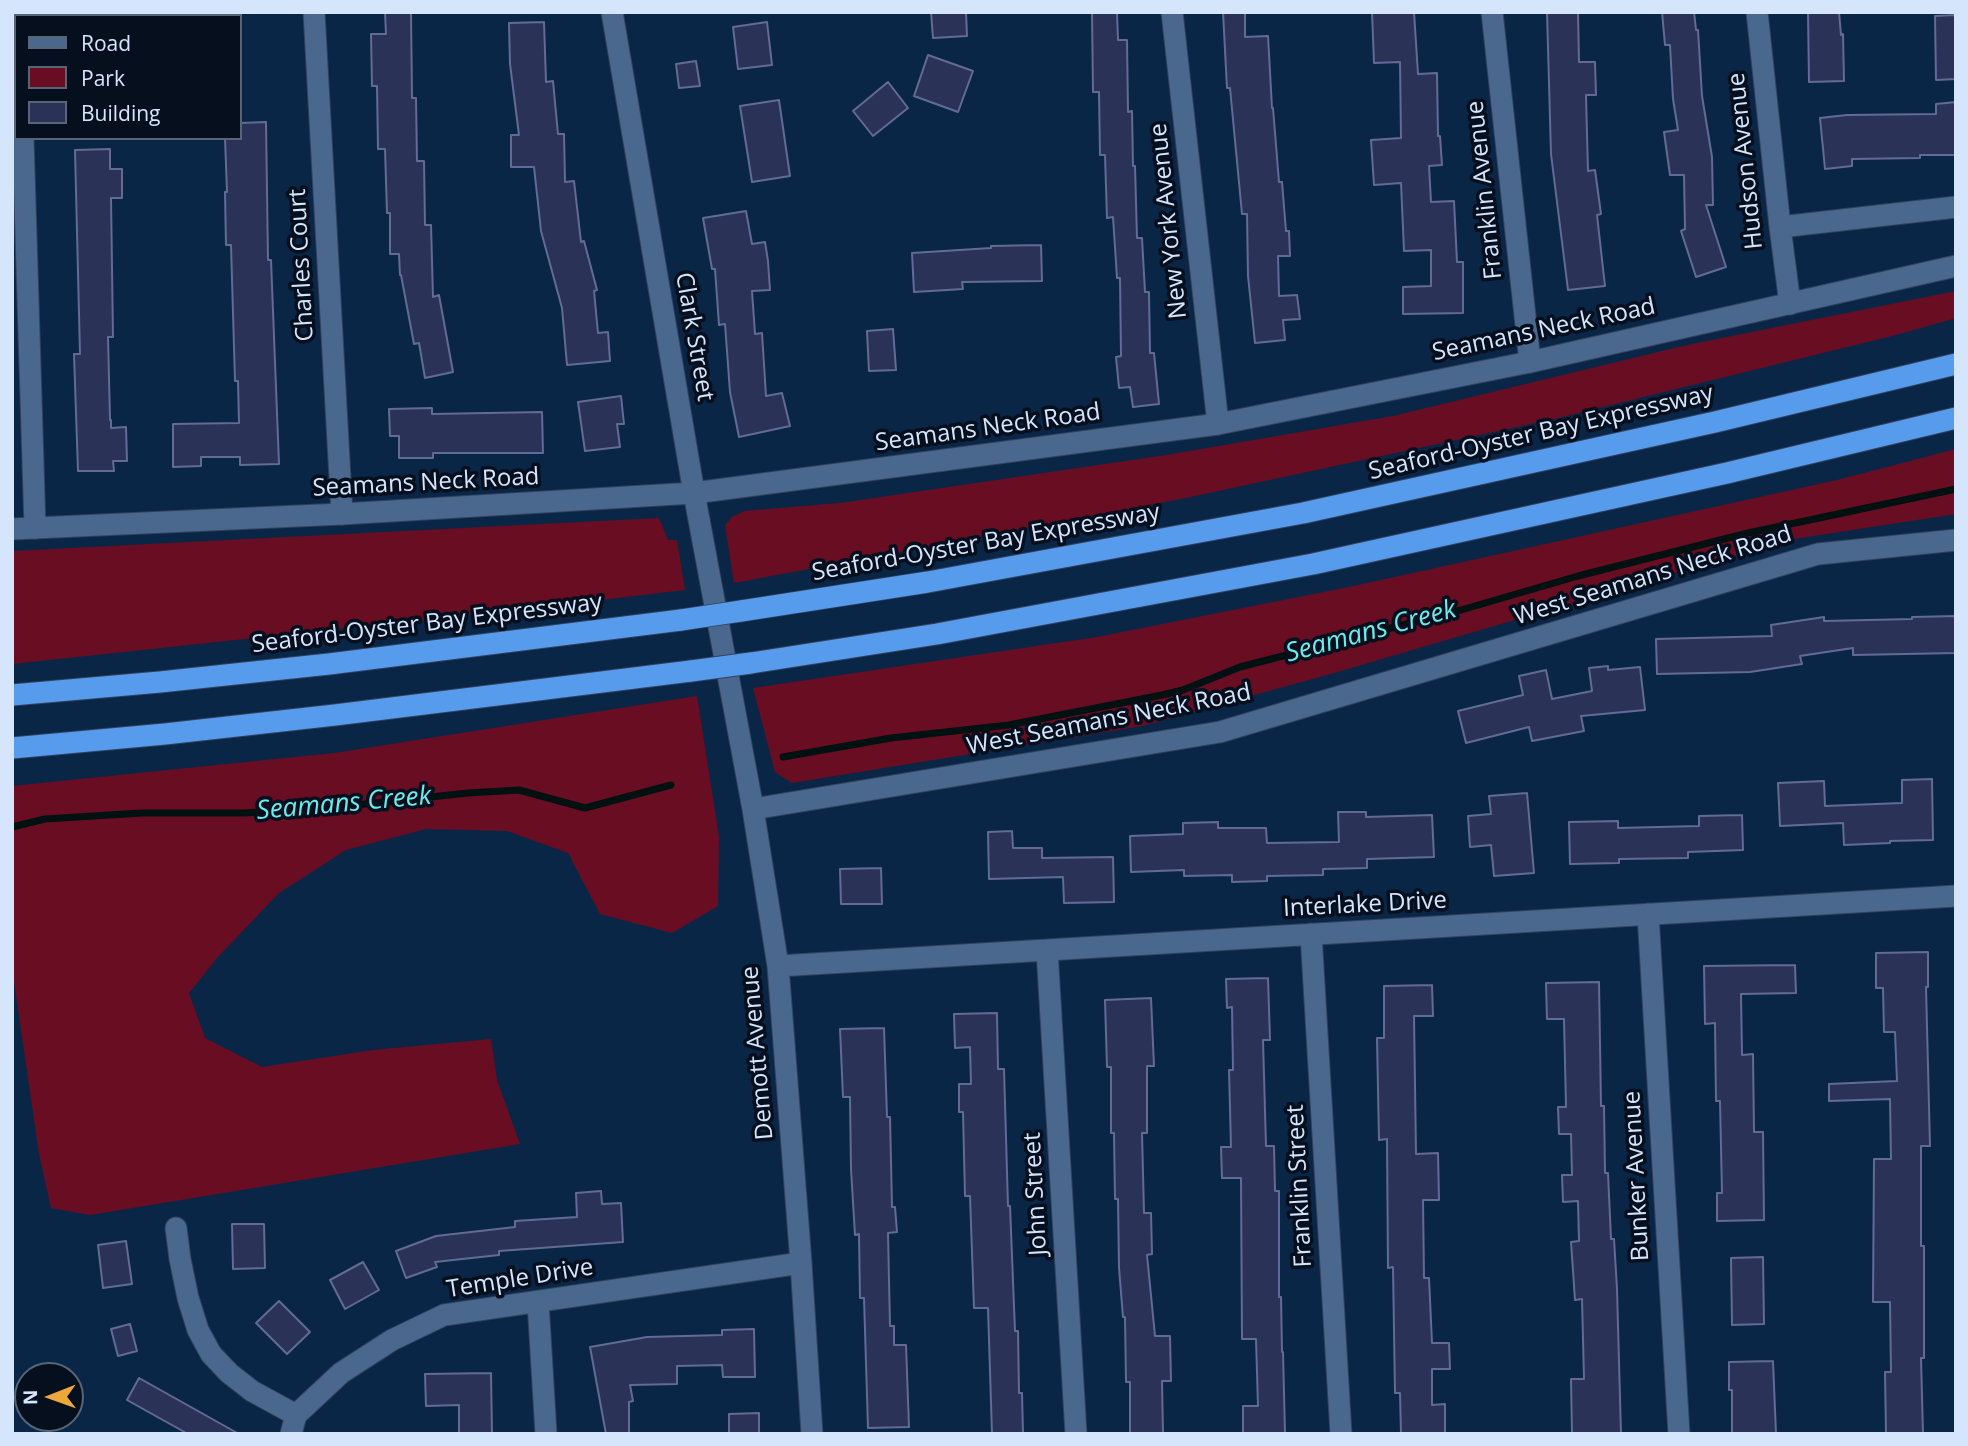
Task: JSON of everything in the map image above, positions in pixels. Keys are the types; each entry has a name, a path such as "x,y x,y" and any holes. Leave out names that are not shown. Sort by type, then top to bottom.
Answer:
{"highway":[{"name":"Seaford-Oyster Bay Expressway","path":"12,695 329,664 681,620 928,582 1303,513 1702,425 1956,364"},
{"path":"12,748 335,715 751,663 937,634 1313,564 1727,473 1956,418"}],"street":[{"name":"Charles Court","path":"314,12 342,514"},
{"name":"Clark Street","path":"612,12 694,493 728,670"},
{"name":"New York Avenue","path":"1172,12 1218,424"},
{"name":"Franklin Avenue","path":"1492,12 1530,362"},
{"name":"Hudson Avenue","path":"1757,12 1790,304"},
{"path":"23,140 21,348 35,528"},
{"path":"1780,227 1956,207"},
{"name":"Seamans Neck Road","path":"12,529 342,514 694,493 1218,424 1530,362 1956,265"},
{"name":"West Seamans Neck Road","path":"753,809 1220,732 1818,554 1956,540"},
{"name":"Demott Avenue","path":"728,670 778,966 802,1263 811,1434"},
{"name":"Interlake Drive","path":"778,966 1956,896"},
{"name":"Bunker Avenue","path":"1648,914 1679,1434"},
{"name":"Franklin Street","path":"1311,934 1341,1434"},
{"name":"John Street","path":"1047,950 1076,1434"},
{"path":"176,1228 188,1298 198,1330 211,1354 229,1373 293,1424"},
{"name":"Temple Drive","path":"293,1424 341,1373 392,1340 444,1315 802,1263"},
{"path":"538,1302 546,1434"}],"green space":[{"path":"1956,291 1956,318 1554,419 1181,499 734,583 725,525 732,517 744,511 840,503 1166,455 1393,416 1687,345"},
{"path":"1956,449 1956,514 1787,540 1334,673 1142,726 792,783 775,772 753,688 1097,637 1349,587 1837,480"},
{"path":"659,518 668,540 677,540 685,590 12,664 12,551"},
{"path":"697,696 719,837 718,906 672,933 600,914 568,853 507,831 426,829 346,850 279,893 217,958 189,993 205,1038 262,1067 373,1050 491,1039 497,1080 520,1144 90,1215 51,1208 39,1154 12,968 12,786 334,753"}],"building":[{"path":"385,12 411,12 412,98 416,98 417,161 424,161 425,225 431,225 433,297 439,295 453,372 425,378 419,343 414,344 400,275 399,254 390,254 385,149 378,149 377,86 372,86 371,34 386,34"},
{"path":"931,12 966,12 967,36 933,38"},
{"path":"1092,12 1117,12 1118,40 1127,40 1128,112 1132,111 1137,238 1142,238 1145,292 1149,292 1150,353 1154,353 1159,404 1133,407 1130,387 1119,388 1116,357 1121,356 1120,278 1117,278 1113,217 1107,218 1105,155 1100,155 1099,92 1093,92"},
{"path":"1223,12 1245,12 1245,37 1268,36 1279,182 1282,182 1286,231 1289,231 1290,256 1278,256 1279,296 1297,295 1300,319 1283,320 1285,340 1255,343 1248,276 1247,214 1242,214 1230,88 1227,88"},
{"path":"1372,12 1414,12 1418,74 1437,73 1438,136 1442,165 1429,166 1431,202 1454,201 1457,262 1463,262 1463,313 1403,314 1403,287 1431,286 1431,250 1404,251 1401,183 1374,185 1371,140 1401,138 1400,62 1374,63"},
{"path":"1547,12 1578,12 1579,62 1595,62 1596,95 1586,95 1588,171 1595,170 1601,214 1597,215 1605,286 1568,290 1551,154"},
{"path":"1662,12 1694,12 1698,30 1702,96 1712,157 1713,205 1706,205 1726,267 1696,277 1681,231 1685,229 1684,175 1670,175 1664,132 1678,130 1670,45 1665,45"},
{"path":"1808,12 1839,12 1841,35 1843,34 1844,81 1809,82"},
{"path":"1956,15 1956,79 1936,80 1935,16"},
{"path":"544,22 546,82 553,81 558,134 564,134 565,182 574,181 581,242 584,241 597,290 594,291 598,333 608,332 610,361 567,365 562,308 541,231 534,167 511,167 511,135 519,135 510,64 509,23"},
{"path":"767,22 772,65 738,69 733,27"},
{"path":"928,55 973,71 958,112 914,96"},
{"path":"696,61 700,86 679,88 676,64"},
{"path":"888,82 908,108 873,136 853,111"},
{"path":"779,100 790,176 752,182 740,106"},
{"path":"1956,102 1956,155 1852,159 1852,166 1825,169 1820,118 1936,114 1936,104"},
{"path":"266,122 268,260 271,260 279,464 240,465 240,457 201,457 201,466 173,467 173,424 239,423 238,381 235,381 231,245 226,245 225,140 242,140 242,123"},
{"path":"110,149 110,169 122,169 122,198 111,198 113,337 108,337 110,420 111,428 126,427 127,461 113,461 114,471 78,471 74,354 80,354 75,150"},
{"path":"746,211 752,244 765,242 768,261 770,290 752,291 755,334 762,333 766,396 782,393 790,426 739,437 730,392 725,324 719,325 715,269 712,269 703,218"},
{"path":"1041,245 1042,281 962,282 963,289 914,292 912,253"},
{"path":"893,329 896,370 869,371 867,331"},
{"path":"621,396 624,424 617,424 620,447 585,451 578,402"},
{"path":"432,408 432,414 542,412 543,453 433,453 433,458 399,458 399,436 390,436 389,409"},
{"path":"1956,616 1956,653 1853,655 1853,648 1800,656 1802,664 1750,672 1657,674 1656,639 1772,636 1771,625 1824,617 1824,621"},
{"path":"1608,666 1608,670 1640,667 1645,710 1581,716 1584,731 1532,741 1529,727 1466,743 1458,711 1523,695 1519,676 1546,670 1552,699 1592,691 1589,668"},
{"path":"1932,779 1933,840 1844,845 1843,823 1780,826 1778,783 1824,781 1825,806 1902,803 1902,780"},
{"path":"1527,793 1534,873 1494,876 1491,845 1470,847 1468,816 1491,814 1489,796"},
{"path":"1338,812 1366,812 1366,817 1432,815 1434,857 1367,859 1367,868 1323,869 1323,875 1267,876 1267,881 1232,882 1232,875 1184,876 1184,870 1131,872 1130,836 1183,834 1183,823 1218,822 1218,828 1266,828 1267,843 1339,842"},
{"path":"1742,815 1743,850 1688,852 1688,858 1619,859 1619,863 1570,864 1569,822 1618,821 1618,828 1699,826 1699,816"},
{"path":"1012,831 1013,848 1042,848 1042,858 1113,857 1114,902 1064,903 1063,877 989,879 988,832"},
{"path":"881,868 882,904 841,904 840,869"},
{"path":"1928,952 1926,987 1930,1146 1921,1146 1921,1246 1924,1246 1924,1358 1921,1358 1923,1434 1886,1434 1885,1372 1891,1372 1890,1302 1873,1302 1874,1159 1891,1159 1890,1099 1829,1101 1829,1084 1897,1081 1895,1032 1884,1032 1883,988 1876,988 1876,953"},
{"path":"1795,965 1796,993 1741,994 1742,1055 1753,1054 1754,1132 1763,1132 1764,1220 1717,1221 1717,1193 1722,1193 1720,1101 1716,1101 1715,1023 1705,1024 1704,966"},
{"path":"1268,978 1270,1040 1263,1040 1266,1146 1274,1146 1275,1191 1279,1191 1279,1297 1285,1434 1243,1434 1243,1406 1258,1406 1256,1339 1242,1339 1241,1178 1222,1178 1221,1147 1231,1147 1229,1070 1233,1070 1232,1007 1227,1008 1226,979"},
{"path":"1599,982 1601,1106 1604,1106 1605,1173 1608,1173 1611,1239 1614,1239 1621,1434 1572,1434 1571,1379 1584,1379 1582,1299 1575,1300 1571,1242 1579,1241 1578,1201 1563,1202 1562,1175 1572,1175 1571,1134 1559,1134 1558,1107 1566,1107 1564,1019 1547,1019 1546,983"},
{"path":"1432,985 1433,1016 1414,1016 1416,1154 1438,1153 1439,1200 1423,1200 1424,1278 1429,1278 1432,1343 1449,1343 1450,1369 1432,1369 1432,1405 1445,1404 1445,1434 1401,1434 1400,1393 1395,1393 1393,1267 1388,1268 1387,1139 1379,1140 1377,1038 1384,1038 1384,986"},
{"path":"1151,998 1154,1066 1147,1066 1147,1133 1142,1133 1144,1213 1151,1213 1152,1254 1147,1255 1155,1336 1170,1336 1171,1381 1162,1381 1163,1434 1130,1434 1130,1382 1126,1382 1125,1317 1119,1268 1118,1199 1115,1199 1111,1067 1107,1067 1105,1000"},
{"path":"997,1013 998,1069 1004,1069 1008,1206 1023,1434 992,1434 988,1308 974,1308 970,1196 965,1196 963,1112 959,1112 959,1084 971,1084 970,1047 955,1048 954,1014"},
{"path":"884,1028 892,1207 895,1207 897,1232 888,1233 890,1326 894,1326 894,1345 906,1345 909,1427 868,1428 864,1298 860,1298 859,1234 855,1235 850,1097 843,1097 840,1029"},
{"path":"601,1191 602,1204 621,1203 623,1242 499,1251 499,1255 435,1262 437,1267 406,1278 396,1251 436,1236 515,1227 515,1221 577,1217 576,1193"},
{"path":"232,1224 264,1224 265,1268 233,1269"},
{"path":"126,1241 132,1284 103,1288 98,1245"},
{"path":"1763,1257 1764,1324 1732,1325 1731,1258"},
{"path":"363,1262 379,1290 345,1309 330,1280"},
{"path":"279,1301 310,1332 287,1354 256,1323"},
{"path":"130,1324 137,1351 118,1356 111,1329"},
{"path":"754,1329 755,1377 723,1377 722,1365 677,1366 677,1384 630,1385 633,1401 629,1402 629,1434 606,1434 590,1347 647,1337 722,1335 722,1330"},
{"path":"1773,1361 1776,1434 1732,1434 1729,1362"},
{"path":"491,1373 492,1434 459,1434 459,1405 426,1406 425,1374"},
{"path":"139,1378 239,1434 188,1434 127,1400"},
{"path":"759,1413 759,1434 729,1434 729,1414"}],"waterway":[{"name":"Seamans Creek","path":"783,757 891,738 1009,725 1162,695 1183,690 1240,667 1461,610 1578,576 1748,533 1956,489"},
{"name":"Seamans Creek","path":"12,827 45,819 142,813 245,813 519,790 585,808 671,785"}]}
